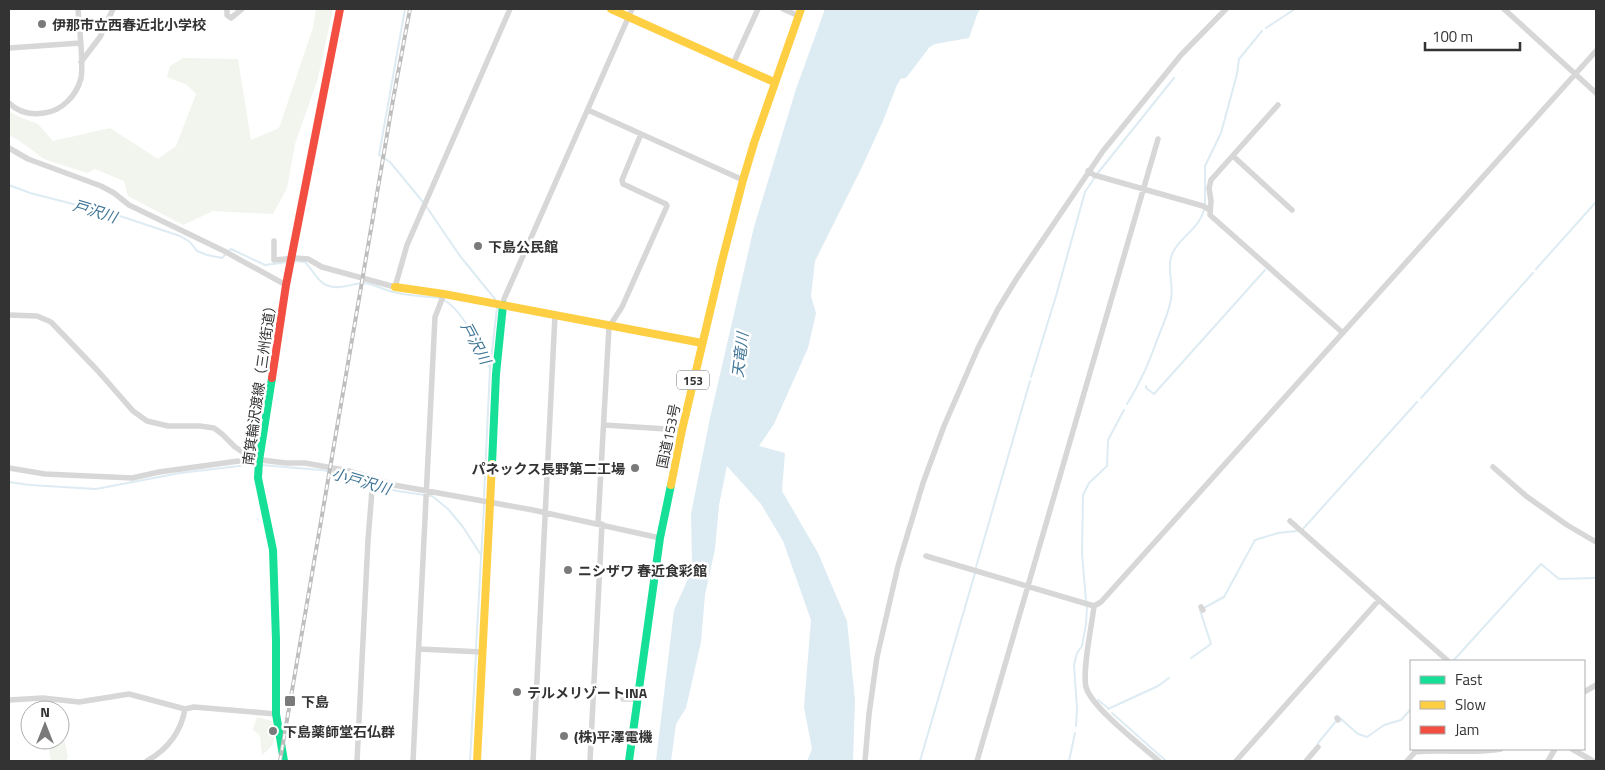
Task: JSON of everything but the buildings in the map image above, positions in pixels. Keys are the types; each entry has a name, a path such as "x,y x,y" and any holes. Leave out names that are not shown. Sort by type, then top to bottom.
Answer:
{"main road":[{"name":"南箕輪沢渡線（三州街道）","path":"284,761 276,714 273,550 258,478 257,462 286,285 340,9"},
{"path":"611,9 774,82"},
{"name":"国道153号","path":"629,761 660,538 682,430 743,180 774,82 800,12"},
{"path":"395,287 443,298 503,305 702,344"},
{"path":"477,761 496,374 503,305"}],"street":[{"path":"9,103 15,109 35,114 46,113 63,106 70,100 81,77 78,9"},
{"path":"81,62 100,38 113,9"},
{"path":"228,9 227,15 231,18 242,9"},
{"path":"274,241 274,260 308,259 322,267 395,287 400,264 407,245 510,9"},
{"path":"503,305 632,9"},
{"path":"733,64 758,9"},
{"path":"783,9 800,12"},
{"path":"865,761 877,657 908,529 944,426 978,348 998,309 1088,171 1164,76 1200,34 1226,9"},
{"path":"1504,9 1596,93"},
{"path":"9,48 80,42"},
{"path":"926,556 1090,604 1101,602 1596,51"},
{"path":"1278,105 1211,180 1210,214 1343,333"},
{"path":"588,110 743,180"},
{"path":"590,761 609,327 622,307 667,206 622,184 641,134"},
{"path":"977,761 1158,139"},
{"path":"9,148 28,159 101,186 114,193 129,205 157,220 227,252 286,285"},
{"path":"1233,156 1292,210"},
{"path":"1088,171 1203,206 1210,210"},
{"path":"413,761 435,317 443,298"},
{"path":"9,314 37,316 56,326 133,412 147,421 168,426 214,428 235,447 257,462"},
{"path":"533,761 556,316"},
{"path":"604,425 682,430"},
{"path":"9,468 45,474 132,478 159,472 257,462 305,463 330,466 373,482 394,485 426,494 490,502 660,538"},
{"path":"1493,467 1526,496 1567,525 1596,542"},
{"path":"357,761 368,540 373,482"},
{"path":"1290,521 1447,660"},
{"path":"1236,761 1379,600"},
{"path":"1090,604 1086,670 1086,687 1089,695 1105,713 1159,761"},
{"path":"419,649 481,652"},
{"path":"1585,691 1596,685"},
{"path":"9,700 43,698 79,702 129,694 185,709 194,707 276,714"},
{"path":"623,699 637,700"},
{"path":"147,761 167,746 178,733 185,709"},
{"path":"1306,761 1318,747"},
{"path":"1407,761 1415,752 1431,750 1492,750"},
{"path":"1548,761 1554,750"},
{"path":"1574,750 1594,761"}],"shaded area":[{"path":"316,9 333,9 318,78 295,144 287,188 273,214 213,211 183,225 128,196 124,181 95,169 87,173 44,159 9,135 9,111 38,124 53,141 110,128 158,159 176,146 196,94 187,85 167,77 170,66 183,58 238,59 251,140 279,128 313,28"},
{"path":"257,717 272,721 274,732 272,744 262,755 260,735 253,730"},
{"path":"49,750 67,750 68,757 66,760 51,761"}],"water":[{"path":"825,9 981,9 978,12 969,38 935,44 916,55 897,85 862,167 815,261 811,296 816,313 808,348 774,424 759,446 785,453 782,491 818,553 847,621 855,700 853,761 807,761 812,749 804,707 811,620 783,541 761,504 727,466 719,505 715,549 705,595 701,642 686,708 676,724 671,761 656,761 674,610 688,579 692,563 691,514 710,418 754,227 796,89"}],"waterway":[{"path":"405,9 379,155 390,162 423,202"},
{"path":"1266,28 1295,9"},
{"path":"1205,204 1205,166 1221,133 1237,74 1239,59 1262,31"},
{"name":"天竜川","path":"903,73 925,44"},
{"path":"1097,174 1174,78"},
{"path":"1031,377 1085,192 1095,177"},
{"name":"戸沢川","path":"9,185 30,193 120,216 180,236 190,242 197,251 207,255 222,258 231,249 265,265 288,262"},
{"path":"1536,269 1596,202"},
{"path":"426,206 460,256 495,299"},
{"path":"1127,404 1145,371 1168,312 1172,294 1171,257 1178,244 1198,223 1204,210"},
{"name":"戸沢川","path":"294,261 305,262 325,285 343,287 364,283 399,293 440,298"},
{"path":"1146,386 1154,394 1265,270"},
{"path":"1421,398 1533,273"},
{"name":"戸沢川","path":"444,300 465,321 490,368"},
{"name":"戸沢川","path":"484,497 490,368 497,308"},
{"path":"976,567 1030,381"},
{"path":"1302,530 1417,402"},
{"path":"1086,601 1082,553 1083,495 1089,483 1107,466 1108,440 1124,410"},
{"name":"小戸沢川","path":"9,482 96,489 180,473 256,464"},
{"name":"小戸沢川","path":"261,465 340,473 397,491 432,496 448,509 463,527 481,555"},
{"name":"小戸沢川","path":"476,649 484,505"},
{"path":"1191,658 1211,644 1200,610 1224,597 1255,540 1278,533 1297,531"},
{"path":"1454,660 1541,564 1559,579 1596,578"},
{"path":"920,761 975,573"},
{"path":"1076,726 1077,709 1074,665 1077,653 1082,646 1087,606"},
{"name":"小戸沢川","path":"470,761 476,654"},
{"path":"1108,709 1158,686 1169,678"},
{"path":"1098,700 1108,708"},
{"path":"1340,718 1358,734 1367,737 1384,725 1401,720 1410,710"},
{"path":"1112,713 1166,761"},
{"path":"1318,743 1337,720"},
{"path":"1069,761 1075,733"}],"railway":[{"path":"280,761 410,9"}],"traffic: fast":[{"path":"492,464 496,374 503,305"},
{"path":"272,378 258,478 273,550 276,714 284,761"},
{"path":"629,761 660,538 671,485"}],"traffic: slow":[{"path":"611,9 774,82"},
{"path":"671,485 682,430 743,180 801,9"},
{"path":"395,287 444,294 702,343"},
{"path":"477,761 492,464"}],"traffic: jam":[{"path":"272,378 286,285 340,9"}],"place":[{"name":"伊那市立西春近北小学校","path":"42,24"},
{"name":"下島公民館","path":"478,246"},
{"name":"パネックス長野第二工場","path":"635,468"},
{"name":"ニシザワ 春近食彩館","path":"568,570"},
{"name":"テルメリゾートINA","path":"517,692"},
{"name":"下島","path":"290,701"},
{"name":"下島薬師堂石仏群","path":"273,731"},
{"name":"(株)平澤電機","path":"564,736"}]}
